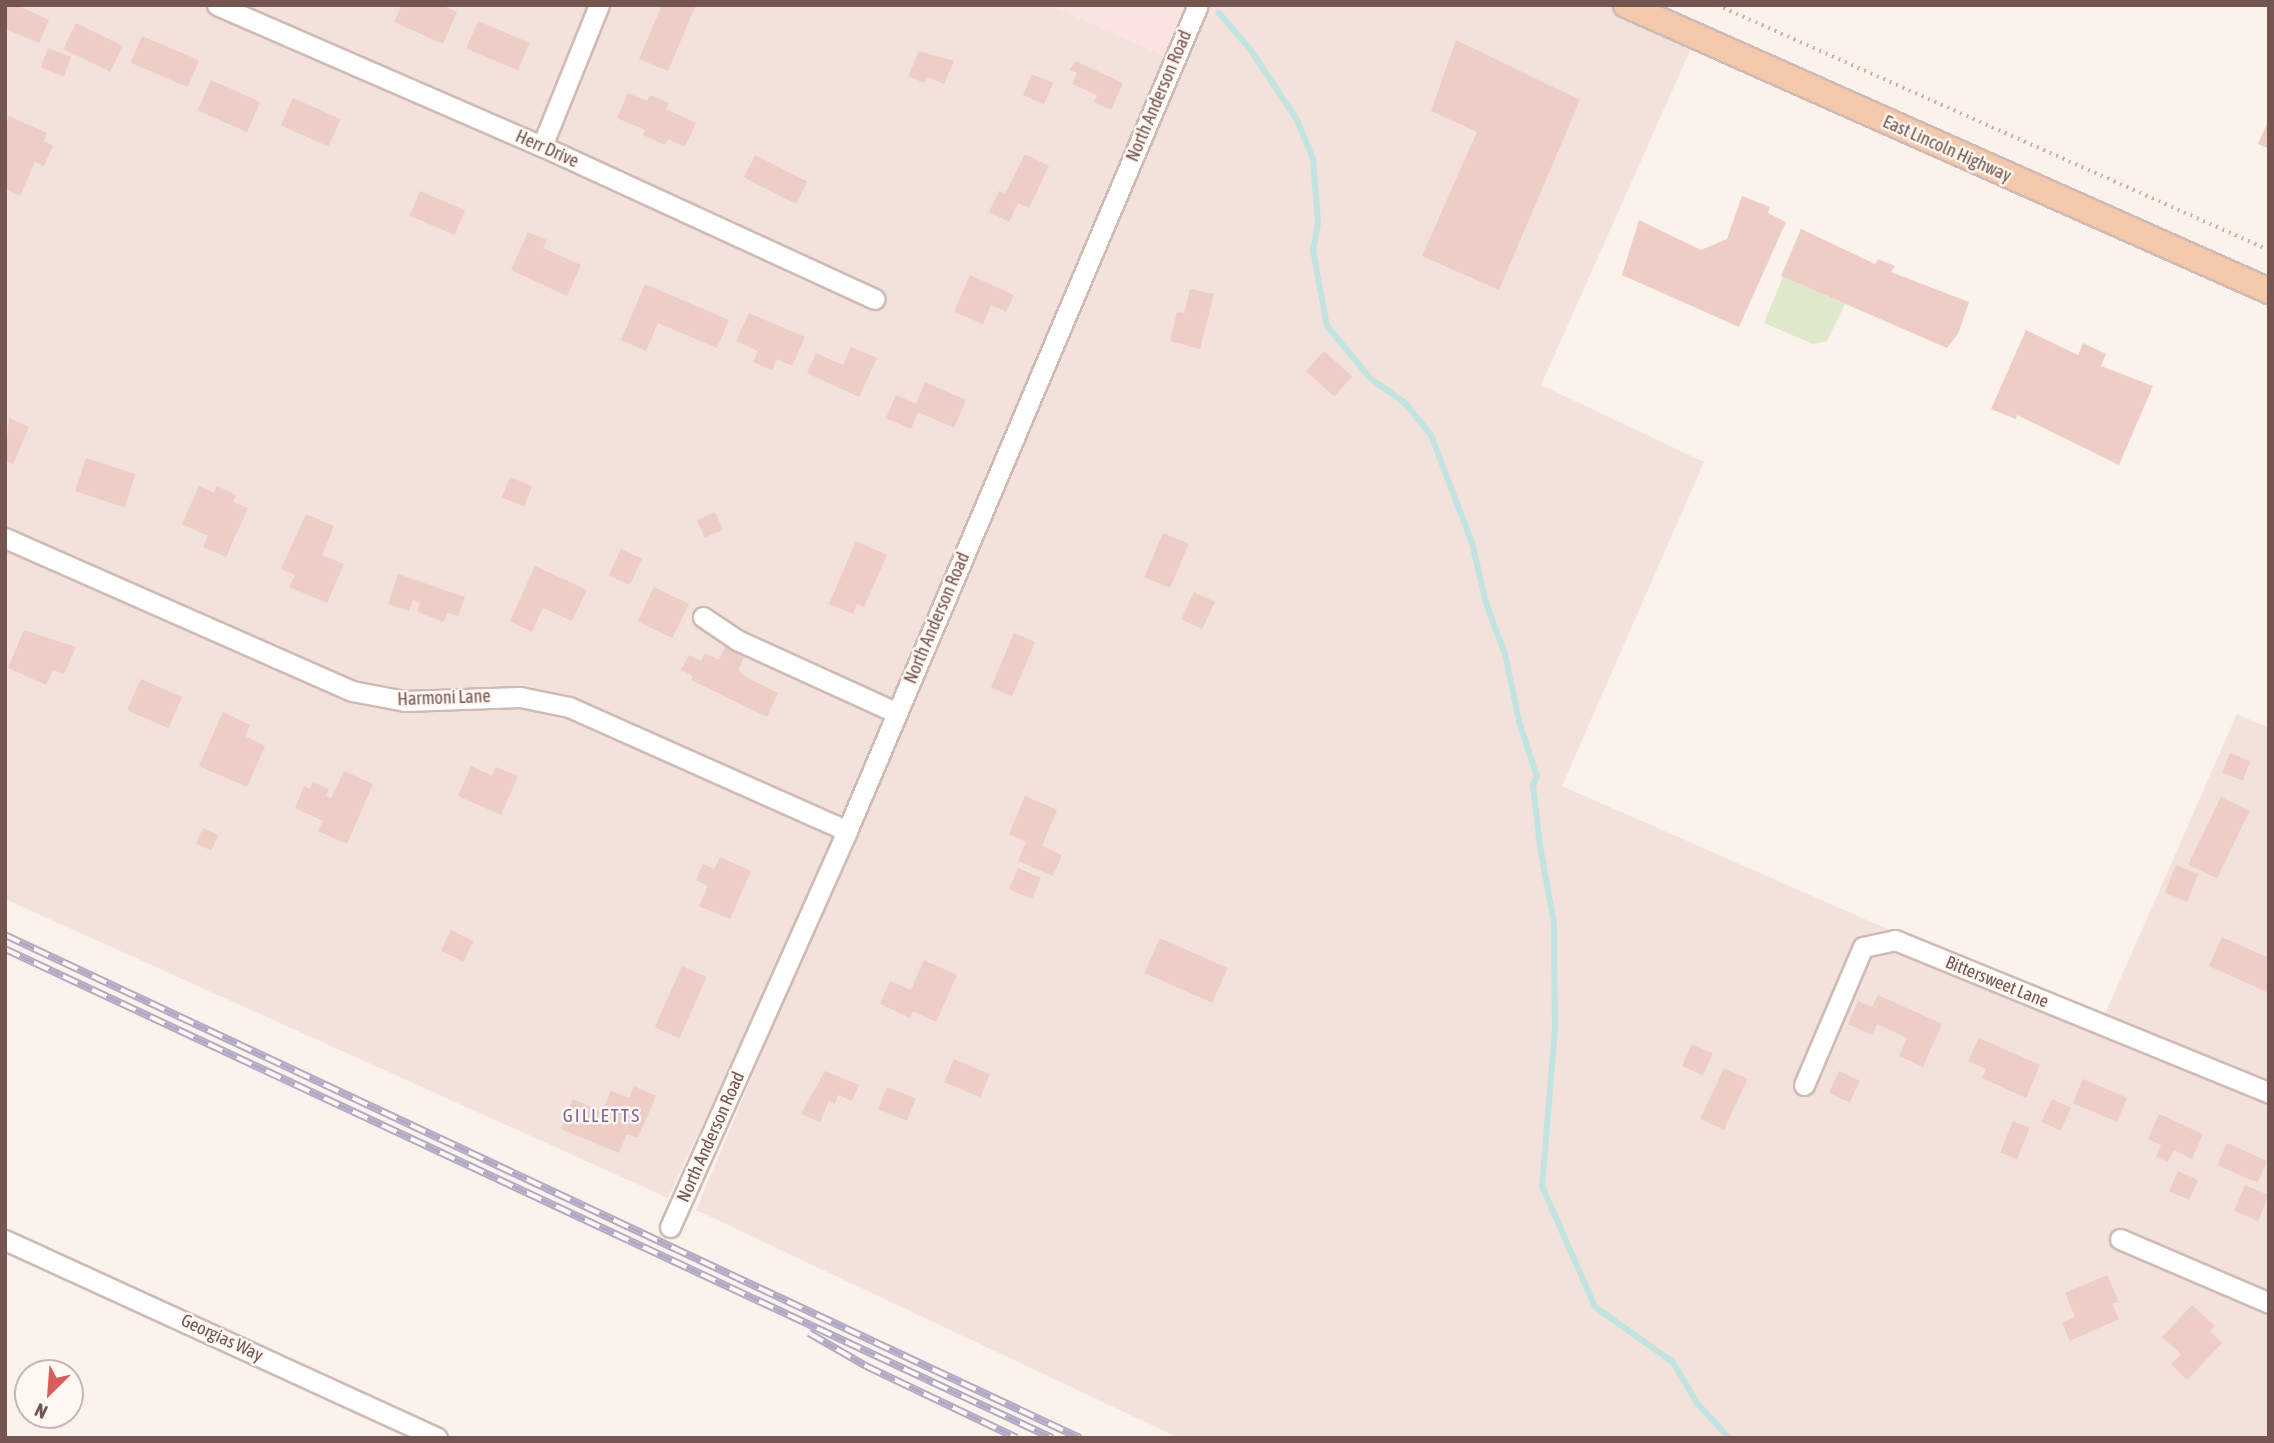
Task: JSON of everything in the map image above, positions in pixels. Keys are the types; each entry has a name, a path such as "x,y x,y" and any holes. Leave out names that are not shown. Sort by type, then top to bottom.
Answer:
{"main road":[{"name":"East Lincoln Highway","path":"1626,5 2269,291"}],"street":[{"name":"Herr Drive","path":"217,5 542,146 874,299"},
{"path":"542,146 599,5"},
{"name":"North Anderson Road","path":"670,1227 847,831 1198,5"},
{"name":"Harmoni Lane","path":"5,538 352,691 404,701 520,697 569,707 847,831"},
{"path":"703,617 737,640 897,713"},
{"name":"Bittersweet Lane","path":"1804,1085 1863,947 1895,940 2269,1093"},
{"path":"2120,1239 2269,1303"},
{"name":"Georgias Way","path":"5,1240 437,1438"}],"path":[{"path":"1717,5 2269,250"}],"shaded area":[{"path":"5,5 1050,5 1169,58 840,834 668,1198 5,899"},
{"path":"1050,5 1192,5 1169,58"},
{"path":"1202,5 1612,5 1693,44 1541,385 1704,462 1562,786 2101,1023 2237,714 2269,728 2269,1438 1179,1438 696,1210"}],"green space":[{"path":"1783,277 1845,304 1827,341 1813,344 1764,323"}],"building":[{"path":"5,5 17,5 49,20 39,43 5,29"},
{"path":"402,5 441,5 457,12 443,44 394,22"},
{"path":"662,5 695,7 668,71 639,59"},
{"path":"478,21 530,43 518,70 466,49"},
{"path":"76,23 123,46 110,72 63,49"},
{"path":"142,36 199,60 188,87 131,63"},
{"path":"1456,40 1580,100 1499,290 1422,256 1477,132 1431,111"},
{"path":"48,48 71,57 64,77 40,68"},
{"path":"919,51 954,61 944,84 927,77 924,83 908,76"},
{"path":"1075,61 1123,83 1111,110 1094,102 1097,95 1072,84 1077,73 1070,70"},
{"path":"1032,74 1053,83 1044,104 1023,95"},
{"path":"211,80 260,102 247,132 198,110"},
{"path":"628,93 647,101 650,95 669,103 666,109 696,123 685,147 668,139 665,145 643,135 645,130 617,118"},
{"path":"293,98 341,119 328,147 281,125"},
{"path":"9,116 47,133 44,141 53,146 44,166 35,162 20,196 5,189 5,126"},
{"path":"2269,119 2269,149 2258,144"},
{"path":"1025,154 1049,166 1029,208 1018,203 1009,222 989,212 999,191 1005,194"},
{"path":"755,155 808,182 796,204 744,177"},
{"path":"420,191 465,210 455,235 409,216"},
{"path":"1742,196 1770,207 1768,213 1786,222 1739,327 1622,275 1639,220 1701,250 1727,239"},
{"path":"1801,229 1875,264 1878,259 1895,266 1891,272 1969,302 1958,334 1947,348 1781,276"},
{"path":"528,232 547,240 543,248 581,265 567,296 511,270"},
{"path":"970,275 1014,295 1006,312 991,305 983,324 954,312"},
{"path":"645,284 729,320 717,348 658,323 646,351 621,340"},
{"path":"1190,289 1214,294 1200,349 1170,341 1177,312 1184,313"},
{"path":"749,313 805,337 792,366 777,359 772,370 753,362 758,351 736,341"},
{"path":"2026,330 2078,355 2083,343 2106,354 2101,366 2153,386 2119,465 2017,415 2016,419 1991,409"},
{"path":"851,347 877,358 859,397 807,373 816,353 843,365"},
{"path":"1324,351 1352,376 1334,396 1306,371"},
{"path":"925,382 966,400 954,428 918,412 911,429 886,418 896,395 916,404"},
{"path":"9,418 29,427 13,464 5,461"},
{"path":"86,458 135,474 125,507 75,491"},
{"path":"510,477 532,486 524,506 502,497"},
{"path":"199,486 214,493 217,486 236,495 233,502 248,508 226,557 203,547 208,536 182,524"},
{"path":"715,512 723,529 705,538 697,520"},
{"path":"306,514 334,526 322,555 344,564 327,603 289,587 295,575 281,569"},
{"path":"1163,533 1189,544 1170,588 1144,577"},
{"path":"856,541 887,555 864,607 857,604 853,614 829,604"},
{"path":"621,549 642,559 630,585 609,575"},
{"path":"535,566 587,590 572,621 543,608 532,632 510,621"},
{"path":"398,574 465,597 458,616 447,613 444,622 417,612 420,603 413,600 409,611 388,604"},
{"path":"654,587 689,604 672,638 637,621"},
{"path":"1194,592 1215,602 1202,629 1181,619"},
{"path":"24,630 76,647 64,674 53,670 46,685 8,668"},
{"path":"1014,633 1035,642 1012,696 991,687"},
{"path":"725,647 744,657 738,670 746,677 778,693 767,717 691,680 693,676 681,670 689,655 701,661 705,653 719,660"},
{"path":"141,679 182,697 168,728 127,710"},
{"path":"223,712 250,725 245,736 265,746 247,787 199,766"},
{"path":"2230,753 2250,761 2243,781 2222,772"},
{"path":"471,766 492,776 496,767 518,776 501,815 458,796"},
{"path":"344,771 373,784 347,844 318,831 323,821 295,808 304,786 310,789 313,782 329,789 326,796 331,798"},
{"path":"1025,796 1057,810 1042,846 1062,855 1053,876 1018,861 1026,842 1009,834"},
{"path":"2221,797 2250,811 2217,878 2188,864"},
{"path":"203,828 218,835 211,851 196,843"},
{"path":"720,857 751,871 730,919 699,906 708,886 696,880 703,864 714,869"},
{"path":"2176,865 2198,874 2187,902 2165,893"},
{"path":"1018,868 1041,878 1032,899 1009,889"},
{"path":"451,930 473,941 463,962 441,951"},
{"path":"2222,937 2269,958 2269,993 2209,966"},
{"path":"1160,938 1228,968 1212,1003 1145,973"},
{"path":"924,960 957,975 936,1022 913,1011 910,1018 880,1004 890,981 911,990"},
{"path":"682,966 707,977 679,1038 655,1027"},
{"path":"1878,995 1942,1024 1923,1067 1899,1056 1907,1038 1877,1024 1872,1035 1848,1024 1858,1001 1872,1007"},
{"path":"1979,1038 2040,1065 2026,1098 1982,1078 1986,1069 1968,1061"},
{"path":"1692,1044 1713,1054 1703,1075 1682,1066"},
{"path":"954,1059 990,1074 980,1097 944,1082"},
{"path":"1724,1068 1748,1079 1724,1130 1700,1119"},
{"path":"825,1071 859,1085 852,1101 838,1095 835,1104 829,1101 820,1122 801,1114"},
{"path":"1839,1071 1860,1081 1850,1102 1829,1093"},
{"path":"2083,1079 2127,1098 2117,1122 2073,1103"},
{"path":"634,1086 656,1096 638,1138 627,1134 619,1153 561,1129 573,1099 602,1112 611,1091 629,1098"},
{"path":"887,1087 916,1099 907,1121 878,1109"},
{"path":"2052,1099 2071,1108 2060,1131 2041,1122"},
{"path":"2159,1114 2203,1134 2192,1159 2174,1150 2168,1162 2156,1157 2161,1145 2148,1139"},
{"path":"2013,1121 2030,1128 2017,1159 2000,1153"},
{"path":"2227,1143 2267,1161 2257,1183 2217,1165"},
{"path":"2178,1171 2198,1180 2189,1200 2169,1191"},
{"path":"2245,1185 2269,1195 2258,1221 2234,1211"},
{"path":"2107,1275 2119,1302 2112,1304 2119,1319 2070,1341 2062,1323 2075,1317 2065,1293"},
{"path":"2192,1305 2215,1326 2210,1331 2222,1343 2187,1380 2171,1364 2181,1354 2162,1337"}],"waterway":[{"path":"1219,13 1250,49 1297,120 1313,159 1318,223 1313,250 1327,326 1370,378 1405,403 1431,435 1472,543 1486,603 1505,654 1519,721 1537,777 1533,785 1540,846 1554,923 1555,1029 1542,1186 1595,1307 1673,1362 1697,1403 1729,1438"}],"railway":[{"path":"5,935 1080,1438"},
{"path":"5,949 1052,1438"},
{"path":"809,1333 866,1366 1017,1438"}],"district":[{"name":"GILLETTS","path":"602,1116"}]}
